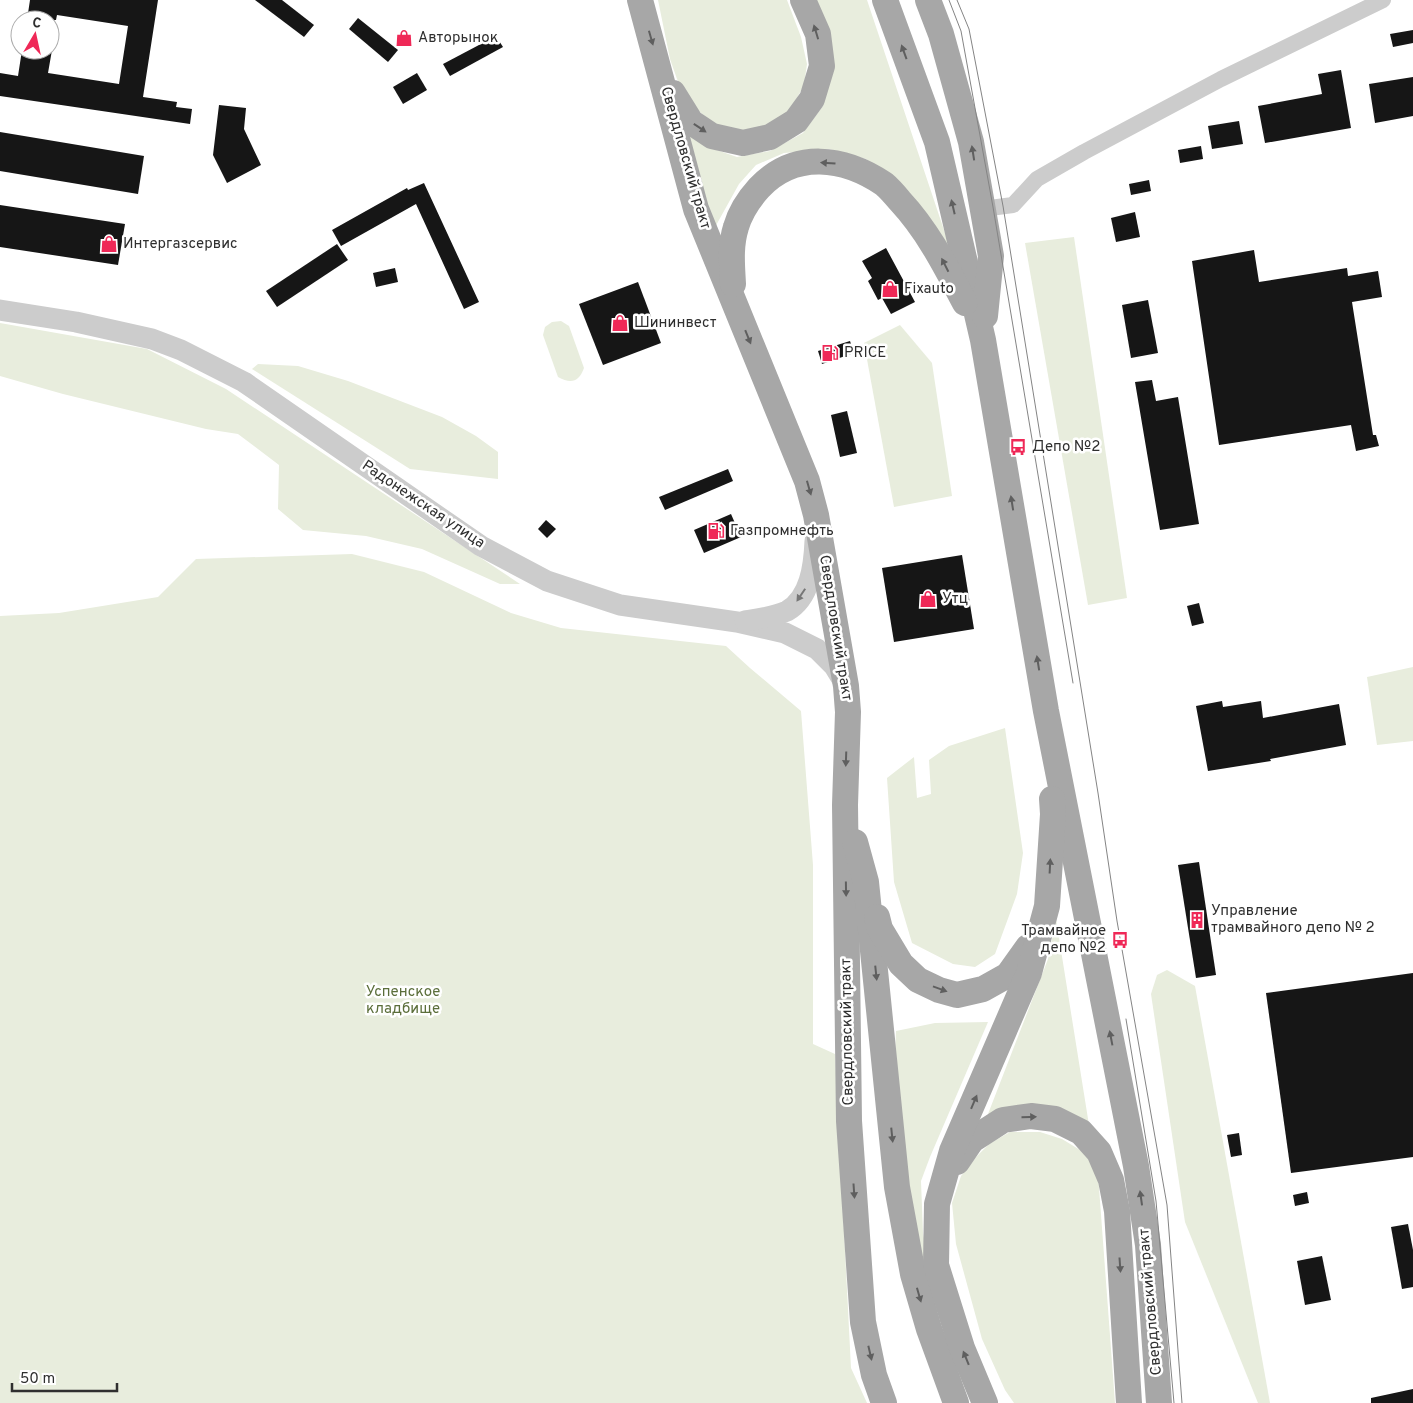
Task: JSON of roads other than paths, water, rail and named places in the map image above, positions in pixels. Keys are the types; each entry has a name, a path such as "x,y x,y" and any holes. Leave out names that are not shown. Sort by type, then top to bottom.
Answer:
{"main road":[{"name":"Свердловский тракт","path":"640,0 662,76 696,209 807,481 816,515 846,686 848,712 845,805 849,1111 862,1322 874,1375 884,1403"},
{"path":"662,76 691,122 712,136 742,143 770,137 796,121 812,99 822,66 818,34 803,0"},
{"name":"Свердловский тракт","path":"885,0 937,142 984,340 1046,711 1136,1166 1148,1245 1160,1403"},
{"path":"928,0 941,34 971,142 991,256 984,340"},
{"path":"736,309 731,256 736,227 749,200 765,182 780,172 803,162 833,162 857,169 885,186 916,218 940,254 984,340"},
{"path":"984,1403 962,1348 936,1265 937,1204 952,1151 1029,973 1047,906 1053,814 1046,711"},
{"path":"845,805 880,929 901,964 918,980 938,990 957,995 983,989 1008,975 1027,950 1047,906"},
{"path":"866,882 899,1196 913,1274 929,1329 956,1403"},
{"path":"937,1204 951,1171 972,1140 1003,1120 1031,1116 1055,1119 1081,1132 1099,1152 1111,1180 1117,1211 1129,1403"}],"street":[{"path":"982,209 1014,205 1036,179 1084,152 1221,79 1383,0"},
{"name":"Радонежская улица","path":"0,310 95,326 152,339 181,350 244,382 481,546 547,581 620,605 737,622 785,633 817,649 834,666 846,686"},
{"path":"737,622 764,618 787,611 802,597 814,564 816,515"}],"tram line":[{"path":"949,0 961,31 993,207 1073,683"},
{"path":"957,0 969,29 1003,206 1117,921 1167,1205 1182,1403"},
{"path":"1126,1019 1156,1201 1174,1403"}],"place":[{"name":"Авторынок","path":"404,38"},
{"name":"Интергазсервис","path":"109,244"},
{"name":"Fixauto","path":"890,289"},
{"name":"Шининвест","path":"620,323"},
{"name":"PRICE","path":"830,353"},
{"name":"Депо №2","path":"1018,447"},
{"name":"Газпромнефть","path":"716,531"},
{"name":"Утц","path":"928,599"},
{"name":"Управление трамвайного депо № 2","path":"1197,920"},
{"name":"Трамвайное депо №2","path":"1120,940"}],"park label":[{"name":"Успенское кладбище","path":"403,1000"}]}
